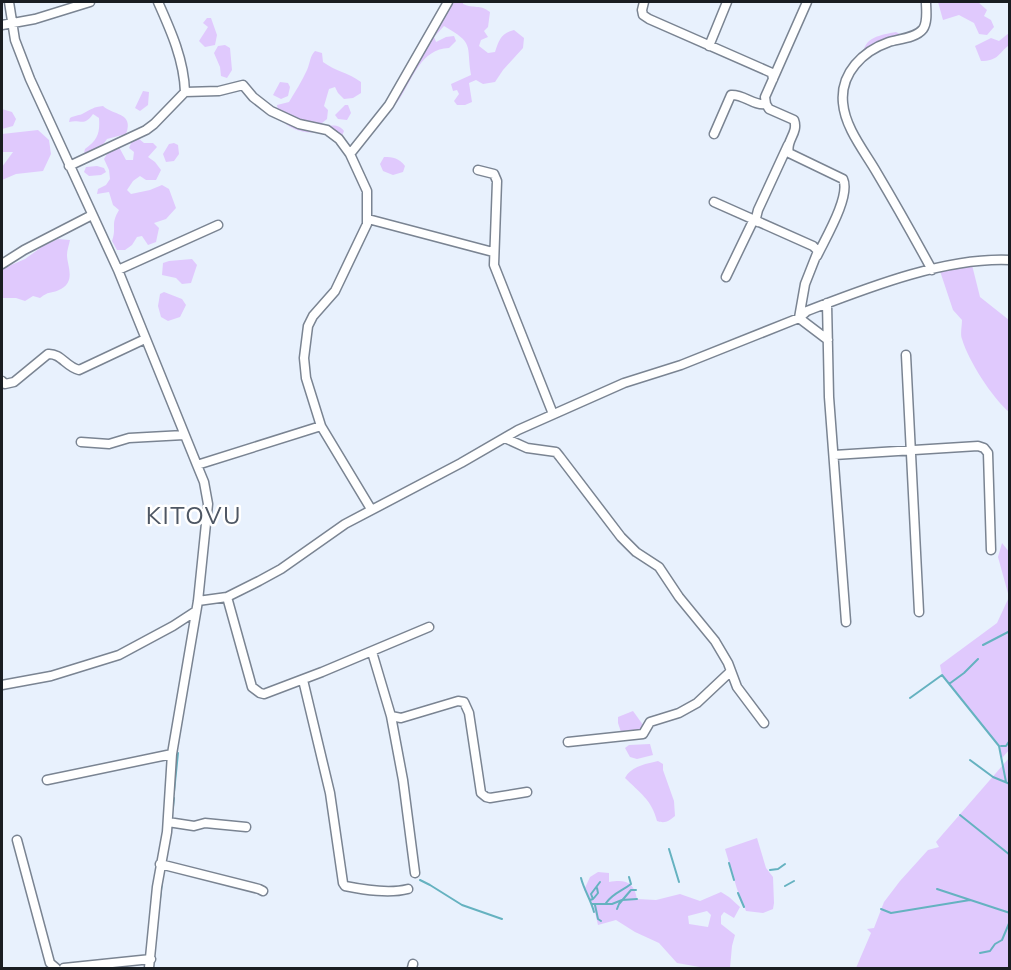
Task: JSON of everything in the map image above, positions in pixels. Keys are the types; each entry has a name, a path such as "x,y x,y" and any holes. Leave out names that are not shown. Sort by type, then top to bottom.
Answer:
{"street":[{"path":"9,2 15,40 30,79 118,270 204,482 208,504 198,601 172,754 168,822 160,864 149,969"},
{"path":"2,25 35,19 90,2"},
{"path":"158,2 179,52 185,75 185,92"},
{"path":"350,154 389,105 448,2"},
{"path":"644,2 643,15 670,30 772,73 773,79"},
{"path":"709,46 727,2"},
{"path":"726,277 756,220 758,210 795,131 794,120 769,109 765,104 765,97 807,2"},
{"path":"926,2 926,23 923,29 908,37 874,48 860,58 851,69 845,82 843,104 853,131 932,270"},
{"path":"69,166 146,130 185,92 219,91 243,85 253,97 271,111 299,124 327,130 339,139 350,154 367,190 368,219 364,233 342,279 335,291 313,316 308,326 304,358 306,378 321,426 371,509"},
{"path":"714,134 731,95 737,95 760,105 765,104"},
{"path":"788,145 789,153 843,179 846,185 842,202 805,284 799,318"},
{"path":"478,170 494,174 497,181 494,265 554,414"},
{"path":"714,202 813,246 818,251 817,256"},
{"path":"2,264 92,215"},
{"path":"368,219 493,252"},
{"path":"118,270 218,225"},
{"path":"198,601 227,597 281,569 342,525 371,509 461,463 518,430 624,383 681,365 799,318 807,311 827,303 896,279 977,262 1010,260"},
{"path":"827,303 829,397 846,622"},
{"path":"799,318 828,340"},
{"path":"2,381 5,384 14,382 48,354 54,354 71,368 79,370 145,339"},
{"path":"906,355 919,612"},
{"path":"197,465 321,426"},
{"path":"81,442 109,444 129,438 184,435"},
{"path":"505,438 527,448 556,452 621,537 636,552 659,567 679,597 709,632 728,663 741,693 764,723"},
{"path":"834,455 978,446 986,450 988,453 991,550"},
{"path":"227,597 249,676 256,691 264,694 429,627"},
{"path":"2,685 51,676 119,655 196,611"},
{"path":"372,652 391,716 403,780 415,873"},
{"path":"568,742 643,735 650,722 679,713 697,703 730,672"},
{"path":"303,680 330,793 343,883 345,886 354,888 394,892 408,889"},
{"path":"391,716 401,718 458,701 464,702 469,713 481,793 490,798 527,792"},
{"path":"47,780 172,754"},
{"path":"168,822 194,826 205,823 246,827"},
{"path":"17,840 50,963 56,969"},
{"path":"160,864 259,888 263,891"},
{"path":"64,969 151,959"}],"shaded area":[{"path":"445,2 463,2 463,4 483,8 490,12 488,27 484,31 488,37 481,40 479,46 488,53 495,52 501,38 514,30 524,38 523,48 495,82 483,84 476,80 469,83 472,102 457,105 454,101 459,94 457,90 453,91 451,84 471,75 468,51 465,41 444,26 434,37 436,42 454,36 456,41 449,48 431,53 419,66 377,129 367,129 399,82"},
{"path":"938,2 978,2 987,10 984,16 991,20 994,27 987,35 979,34 974,23 959,15 943,20"},
{"path":"207,18 211,18 217,35 215,45 205,47 199,41 208,27 203,23"},
{"path":"896,32 902,35 863,56 869,41"},
{"path":"1009,33 1009,45 994,58 981,61 975,46 991,38 999,41"},
{"path":"225,45 230,48 232,70 227,78 221,76 214,53 218,46"},
{"path":"315,51 322,53 323,62 361,82 361,93 353,98 344,99 335,87 329,89 324,106 328,110 327,119 322,123 324,127 340,127 344,131 342,136 330,137 318,131 296,130 283,121 279,112 277,105 289,102"},
{"path":"280,82 288,83 290,87 288,96 281,99 273,95"},
{"path":"143,91 149,92 148,105 140,111 135,108"},
{"path":"345,105 348,105 351,113 347,120 338,119 335,115"},
{"path":"103,106 125,118 128,127 126,134 107,139 102,146 84,153 97,136 99,118 93,114 85,121 69,122 70,118"},
{"path":"2,109 12,112 16,119 13,126 2,129"},
{"path":"38,130 49,140 51,154 43,171 16,174 2,180 2,167 13,152 2,152 2,134"},
{"path":"138,138 144,143 153,143 157,147 148,157 161,170 156,180 146,180 140,176 127,190 131,194 162,185 169,189 176,208 166,219 154,223 159,228 156,242 148,245 142,236 137,237 125,250 117,250 112,241 115,219 119,210 113,205 109,192 97,194 98,189 106,185 110,179 104,159 112,150 119,147 126,160 133,160 134,152 129,148 132,141"},
{"path":"169,144 178,145 179,154 174,161 166,162 163,154"},
{"path":"384,157 400,161 405,166 403,172 393,175 383,171 380,164"},
{"path":"86,167 104,168 106,172 89,176 84,172"},
{"path":"58,239 70,240 67,255 70,273 66,286 40,298 33,296 25,301 16,298 2,298 2,269 25,259"},
{"path":"192,259 197,265 191,283 182,284 176,278 162,275 163,263"},
{"path":"972,265 980,297 1009,320 1009,412 1002,406 975,368 965,348 961,337 962,320 953,310 940,271"},
{"path":"164,292 182,299 186,305 180,317 168,321 161,317 158,306 160,294"},
{"path":"1002,543 1010,553 1010,749 1002,758 999,746 942,675 940,665 997,623 1009,597 998,557"},
{"path":"633,711 646,729 622,735 618,717"},
{"path":"650,744 653,755 637,759 630,757 625,748 629,745"},
{"path":"1009,758 1009,968 856,968 871,933 867,929 874,928 884,902 928,850 939,847 936,842"},
{"path":"658,761 663,764 674,801 675,816 665,822 657,821 648,802 625,778 635,768"},
{"path":"757,838 766,868 773,877 773,909 763,913 746,911 725,849"},
{"path":"598,872 609,873 609,882 628,883 634,889 637,899 656,900 680,894 700,901 721,892 729,897 740,907 734,918 724,912 721,916 721,924 735,935 730,968 705,968 677,963 659,943 616,920 598,925 593,904 584,890 590,877","holes":["707,911 711,915 708,927 689,924 688,916"]}],"waterway":[{"path":"983,645 1010,631"},
{"path":"949,684 978,659"},
{"path":"910,698 942,675 999,746 1006,782"},
{"path":"1001,746 1006,746 1010,740"},
{"path":"174,792 178,753"},
{"path":"970,760 993,777 1010,784"},
{"path":"173,807 174,798"},
{"path":"960,815 1010,855"},
{"path":"669,849 679,882"},
{"path":"729,863 734,880"},
{"path":"770,870 778,869 785,864"},
{"path":"606,903 631,884 629,877"},
{"path":"581,878 594,912"},
{"path":"420,880 462,905 502,919"},
{"path":"785,886 794,881"},
{"path":"590,900 593,899 591,894 600,882"},
{"path":"160,898 162,883"},
{"path":"594,898 598,893 597,888"},
{"path":"937,889 1010,913"},
{"path":"617,909 631,890 636,890"},
{"path":"738,893 744,907"},
{"path":"592,904 612,904 622,900 637,899"},
{"path":"881,909 891,913 970,900"},
{"path":"595,905 598,919 601,921"},
{"path":"980,953 990,951 1002,940 1010,921"}],"district":[{"name":"KITOVU","path":"194,515"}]}
